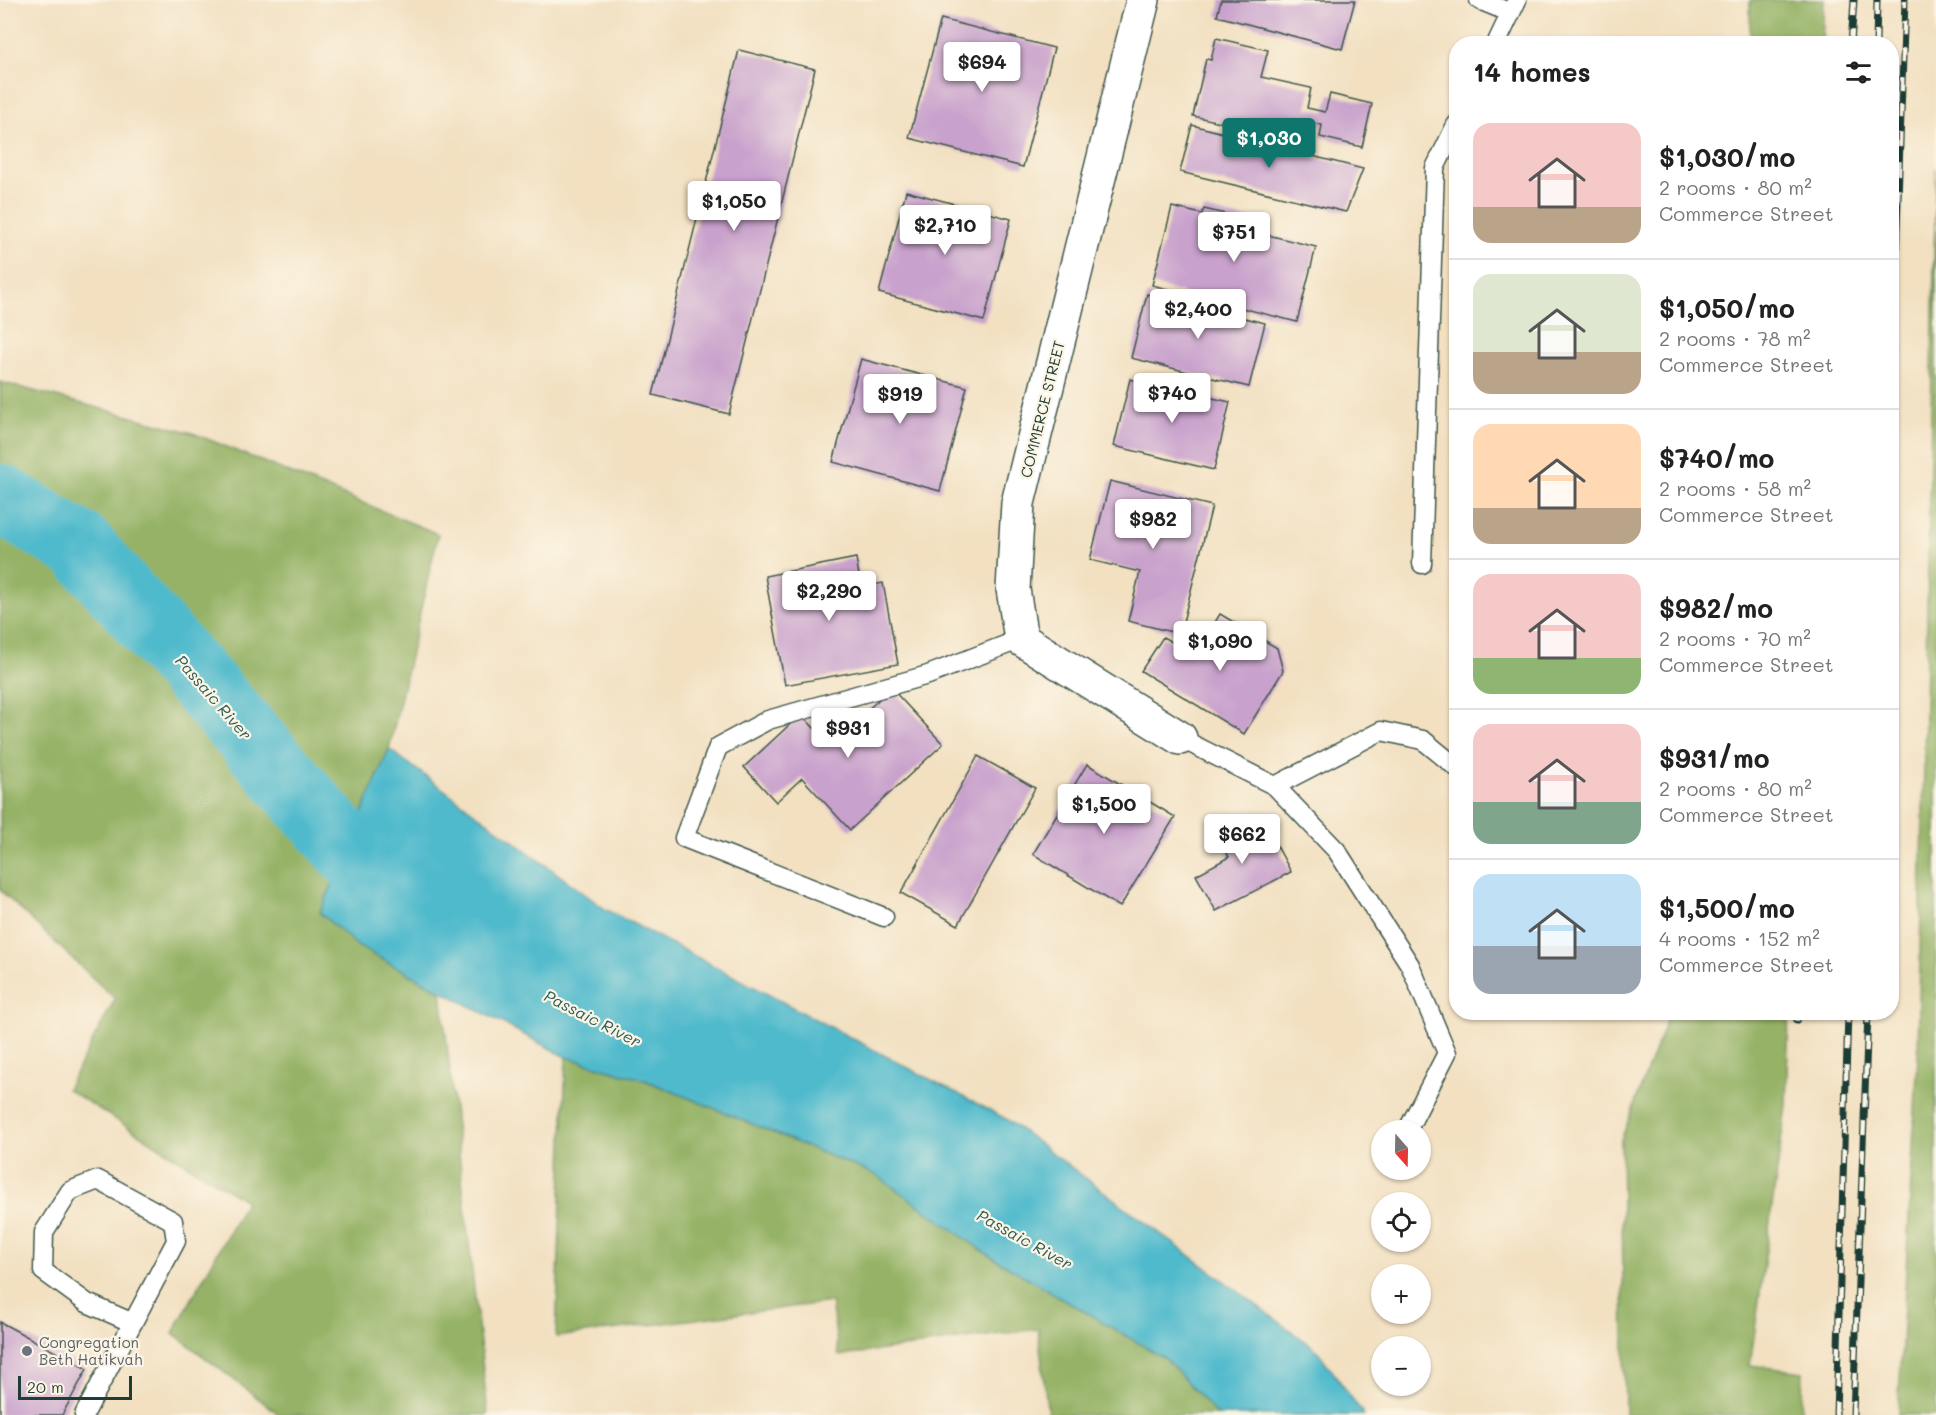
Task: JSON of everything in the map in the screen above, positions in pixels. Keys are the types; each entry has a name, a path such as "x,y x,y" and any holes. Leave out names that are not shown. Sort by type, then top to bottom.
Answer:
{"street":[{"name":"COMMERCE STREET","path":"1021,639 1013,589 1018,503 1143,0"},
{"path":"1021,639 1180,738"}],"lane":[{"path":"1479,0 1514,6 1500,36"},
{"path":"1422,564 1435,168 1449,139"},
{"path":"884,917 684,838 718,747 768,720 928,675 1021,639"},
{"path":"1275,786 1381,731 1423,740 1449,761"},
{"path":"1180,738 1275,786 1337,851 1410,965 1447,1053 1413,1120"},
{"path":"84,1415 133,1323 176,1241 173,1221 98,1180 70,1191 44,1232 43,1271 87,1303 133,1323"}],"green space":[{"path":"1750,0 1824,0 1822,36 1750,36"},
{"path":"1936,168 1936,1415 1898,1415 1918,1055"},
{"path":"0,382 193,433 438,534 389,749 320,913 359,947 441,991 488,1415 280,1415 173,1333 246,1201 67,1089 115,999 0,890"},
{"path":"1666,1020 1789,1020 1786,1106 1750,1365 1803,1372 1801,1415 1625,1415 1621,1140"},
{"path":"566,1057 645,1080 876,1175 990,1256 1166,1359 1217,1415 1048,1415 1038,1329 839,1356 831,1302 556,1337"}],"water":[{"path":"389,749 605,909 1006,1119 1317,1350 1364,1415 1217,1415 1166,1359 990,1256 876,1175 645,1080 566,1057 359,947 320,913"}],"building":[{"path":"1221,0 1355,0 1342,49 1217,16"},
{"path":"941,19 1054,48 1023,167 909,138"},
{"path":"1216,38 1268,50 1261,77 1311,88 1307,108 1325,112 1330,94 1372,104 1362,147 1320,137 1322,125 1305,121 1300,140 1193,116 1206,59 1211,60"},
{"path":"739,50 815,69 729,414 653,395"},
{"path":"1192,125 1363,169 1346,212 1180,172"},
{"path":"906,191 1011,219 984,321 879,293"},
{"path":"1172,207 1202,214 1204,209 1263,223 1260,233 1316,247 1297,322 1152,285"},
{"path":"1147,294 1265,323 1249,387 1131,358"},
{"path":"861,359 967,387 940,491 833,462"},
{"path":"1130,379 1230,402 1214,470 1114,446"},
{"path":"1110,481 1212,506 1180,634 1128,621 1140,572 1090,560"},
{"path":"856,558 861,587 883,583 898,664 785,685 765,576"},
{"path":"1220,614 1277,648 1283,671 1244,734 1141,671 1163,637 1195,655"},
{"path":"891,688 943,744 850,830 802,778 776,802 744,767 801,714 830,745"},
{"path":"978,756 1035,788 958,925 901,893"},
{"path":"1087,764 1175,817 1120,907 1033,854"},
{"path":"1248,815 1261,840 1271,835 1291,872 1216,911 1196,875 1229,857 1216,832"},
{"name":"Congregation Beth Hatikvah","path":"0,1322 87,1369 62,1415 0,1415"}],"waterway":[{"name":"Passaic River","path":"0,498 80,546 410,919"}],"railway":[{"path":"1852,36 1854,0"},
{"path":"1876,36 1877,0"},
{"path":"1899,171 1905,0"},
{"path":"1836,1415 1848,1020"},
{"path":"1853,1415 1868,1020"}],"place":[{"name":"Congregation Beth Hatikvah","path":"27,1351"}]}
